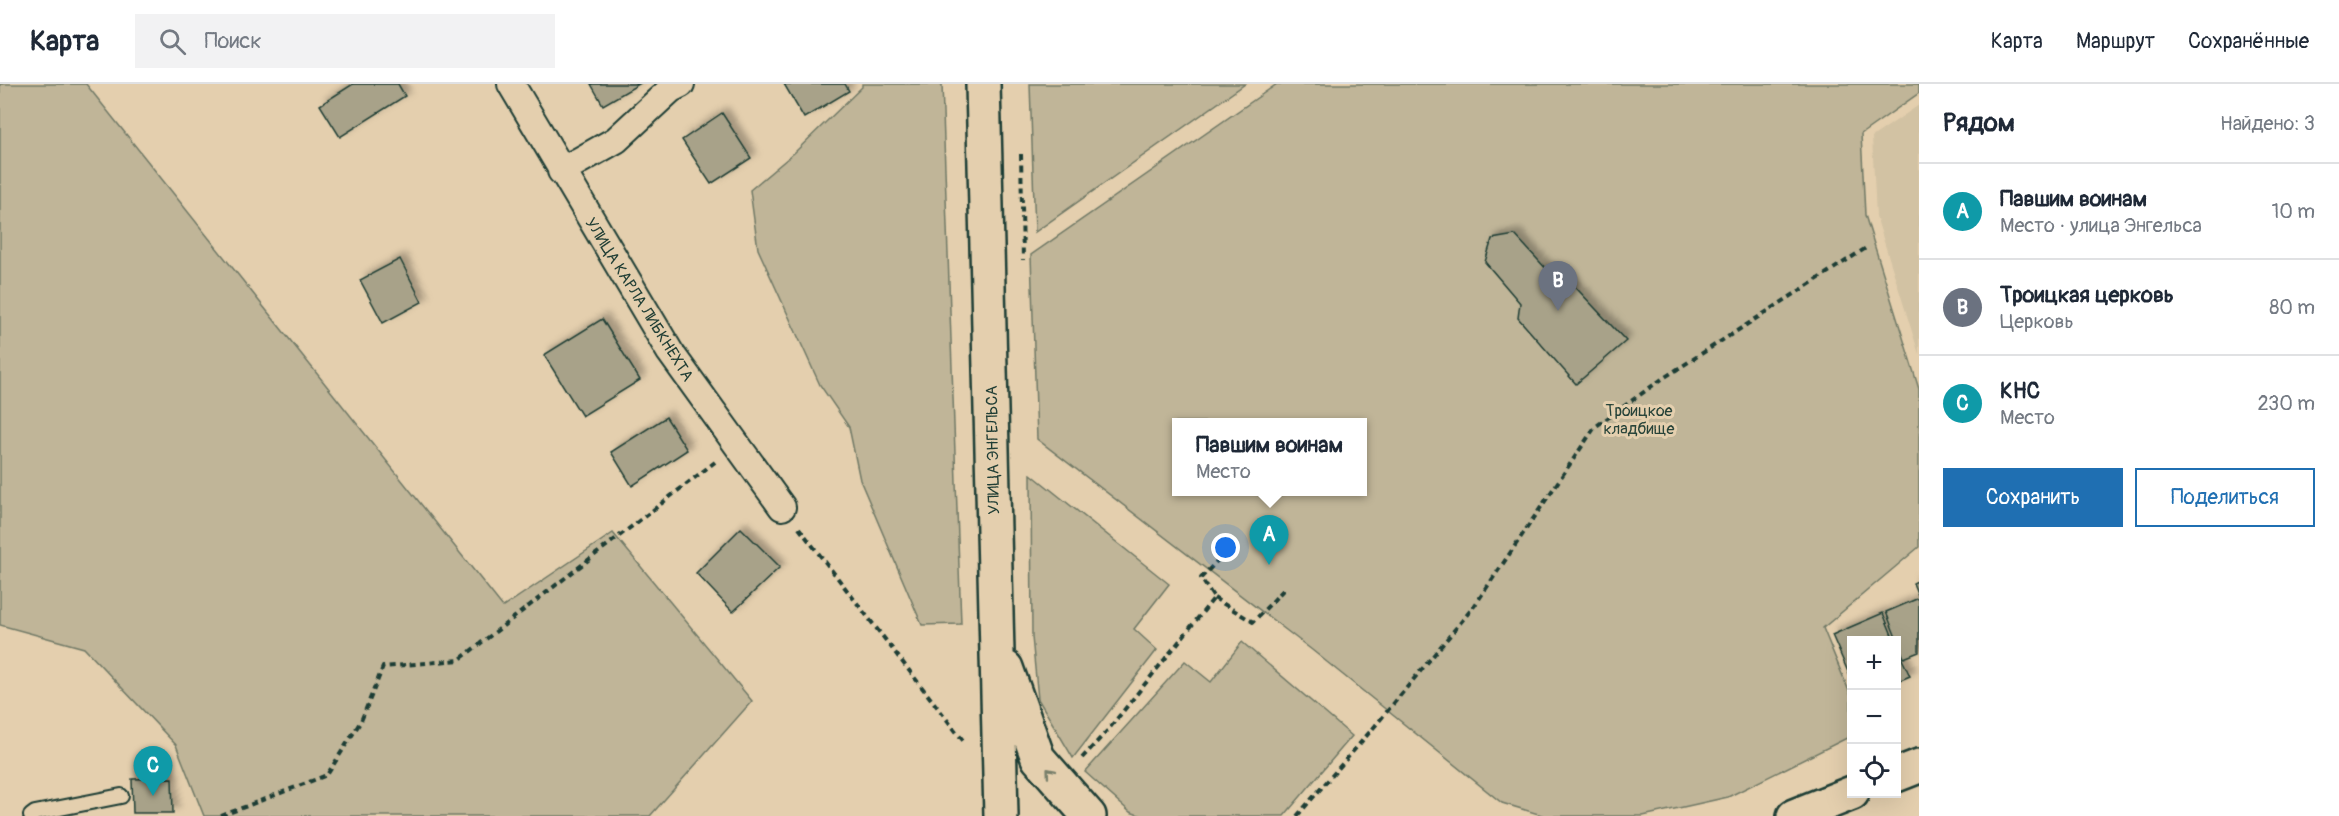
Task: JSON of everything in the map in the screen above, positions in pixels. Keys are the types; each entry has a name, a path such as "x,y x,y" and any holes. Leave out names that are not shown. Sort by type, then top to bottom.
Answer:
{"main road":[{"name":"УЛИЦА ЭНГЕЛЬСА","path":"983,84 1001,816"},
{"path":"997,643 1038,758 1089,816"},
{"path":"1901,773 1919,766"},
{"path":"1794,816 1847,795"}],"street":[{"name":"УЛИЦА КАРЛА ЛИБКНЕХТА","path":"511,84 670,352 782,507"},
{"path":"561,171 616,141 671,89 681,84"}],"lane":[{"path":"31,816 35,813 121,796"}],"path":[{"path":"1021,153 1023,269"},
{"path":"1297,816 1475,605 1595,427 1662,379 1866,248"},
{"path":"221,816 327,775 361,721 383,667 459,660 704,472 736,444"},
{"path":"782,507 970,750"},
{"path":"1235,542 1201,578 1214,598 1253,621 1286,587"},
{"path":"1078,761 1108,730 1214,598"}],"shaded area":[{"path":"1919,105 1919,354 1876,216 1872,137"}],"green space":[{"path":"0,84 86,84 503,607 613,533 752,701 650,816 204,816 176,745 84,648 0,625"},
{"path":"862,84 942,84 961,624 922,625 860,480 849,427 820,385 758,249 750,190 794,153 862,87"},
{"path":"1030,84 1245,84 1035,232"},
{"name":"Троицкое кладбище","path":"1277,84 1919,84 1919,93 1861,134 1865,215 1919,389 1919,547 1823,628 1847,686 1847,738 1728,797 1643,816 1545,816 1502,803 1312,650 1037,439 1031,255"},
{"path":"1031,474 1169,584 1134,629 1157,650 1073,758 1038,699 1032,637"},
{"path":"1242,642 1352,736 1284,816 1142,816 1130,812 1085,772 1185,661 1211,682"}],"building":[{"path":"353,84 398,84 405,96 340,137 320,105"},
{"path":"591,84 639,84 603,105"},
{"path":"784,84 845,84 849,91 804,118"},
{"path":"722,113 751,158 711,184 682,140"},
{"path":"1515,235 1550,273 1563,274 1626,341 1576,384 1518,318 1520,303 1485,262 1492,239"},
{"path":"400,259 422,302 383,323 360,280"},
{"path":"602,319 640,380 582,416 544,355"},
{"path":"666,417 687,450 632,486 611,452"},
{"path":"741,528 780,567 733,612 696,573"},
{"path":"1919,580 1919,598 1913,583"},
{"path":"1919,598 1919,652 1904,658 1901,650 1901,636 1895,636 1886,612"},
{"path":"1883,613 1892,636 1847,636 1847,670 1832,635"},
{"path":"1901,657 1910,676 1901,680"},
{"path":"172,778 173,813 133,813 132,779"}],"place":[{"name":"Троицкая церковь","path":"1558,311"},
{"name":"Павшим воинам","path":"1269,565"},
{"name":"КНС","path":"153,796"}]}
